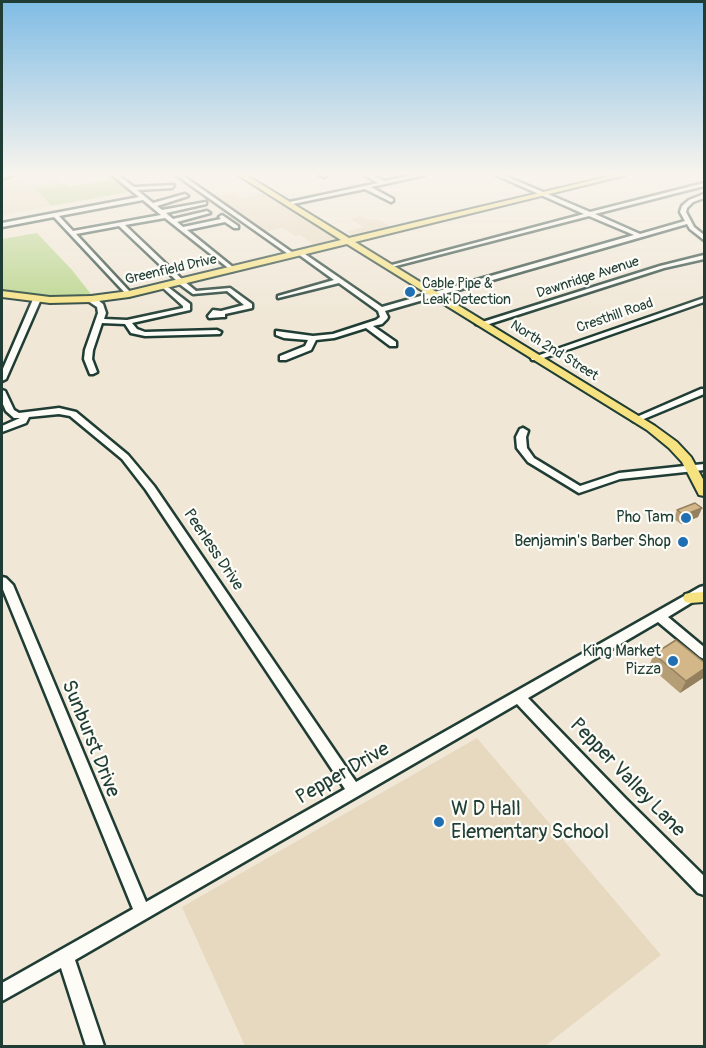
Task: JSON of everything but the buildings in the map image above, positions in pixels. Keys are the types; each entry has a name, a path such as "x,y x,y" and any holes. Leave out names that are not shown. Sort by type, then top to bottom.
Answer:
{"main road":[{"name":"North 2nd Street","path":"321,224 665,438 698,467 705,492"},
{"name":"Greenfield Drive","path":"2,294 37,299 91,299 129,294 423,224"}],"street":[{"path":"63,224 129,294"},
{"path":"71,233 125,224"},
{"path":"176,224 232,269"},
{"path":"182,229 201,224"},
{"path":"232,224 236,227"},
{"path":"251,224 340,281 384,314 381,321 334,336 313,338 286,336 279,333"},
{"path":"390,267 553,224"},
{"path":"613,224 638,235"},
{"path":"381,310 680,224"},
{"path":"689,224 705,238"},
{"path":"121,225 191,292 224,290 245,308 221,313"},
{"name":"Dawnridge Avenue","path":"480,324 662,267 705,258"},
{"path":"280,297 340,281"},
{"path":"101,321 127,322 186,310 187,306 164,286"},
{"path":"2,377 37,299"},
{"path":"91,299 102,309 101,321 88,350 88,359 93,372"},
{"name":"Cresthill Road","path":"535,358 705,300"},
{"path":"127,322 134,331 145,334 217,332"},
{"path":"368,326 393,344"},
{"path":"283,358 308,348 313,338"},
{"path":"636,419 705,391"},
{"path":"2,393 10,411 25,417"},
{"name":"Peerless Drive","path":"2,429 23,421 25,417 55,411 70,412 125,457 150,488 354,792"},
{"path":"523,431 522,448 531,460 574,489 582,490 619,476 698,467"},
{"name":"Sunburst Drive","path":"2,581 7,585 142,912"},
{"name":"Pepper Drive","path":"2,992 659,616 697,598 705,590"},
{"path":"659,616 705,654"},
{"name":"Pepper Valley Lane","path":"519,697 621,804 705,887"},
{"path":"65,956 94,1047"}],"shaded area":[{"path":"252,224 314,224 341,241 317,247 300,235 295,236 283,228 264,232"},
{"path":"359,224 387,224 395,229 355,237 347,232 364,227"},
{"name":"W D Hall Elementary School","path":"477,738 661,955 545,1046 245,1046 182,907"}],"green space":[{"path":"37,233 72,270 94,298 33,297 2,292 2,239"}],"place":[{"name":"Cable Pipe & Leak Detection","path":"410,292"},
{"name":"Pho Tam","path":"686,518"},
{"name":"Benjamin's Barber Shop","path":"683,542"},
{"name":"King Market Pizza","path":"673,661"},
{"name":"W D Hall Elementary School","path":"439,822"}]}
